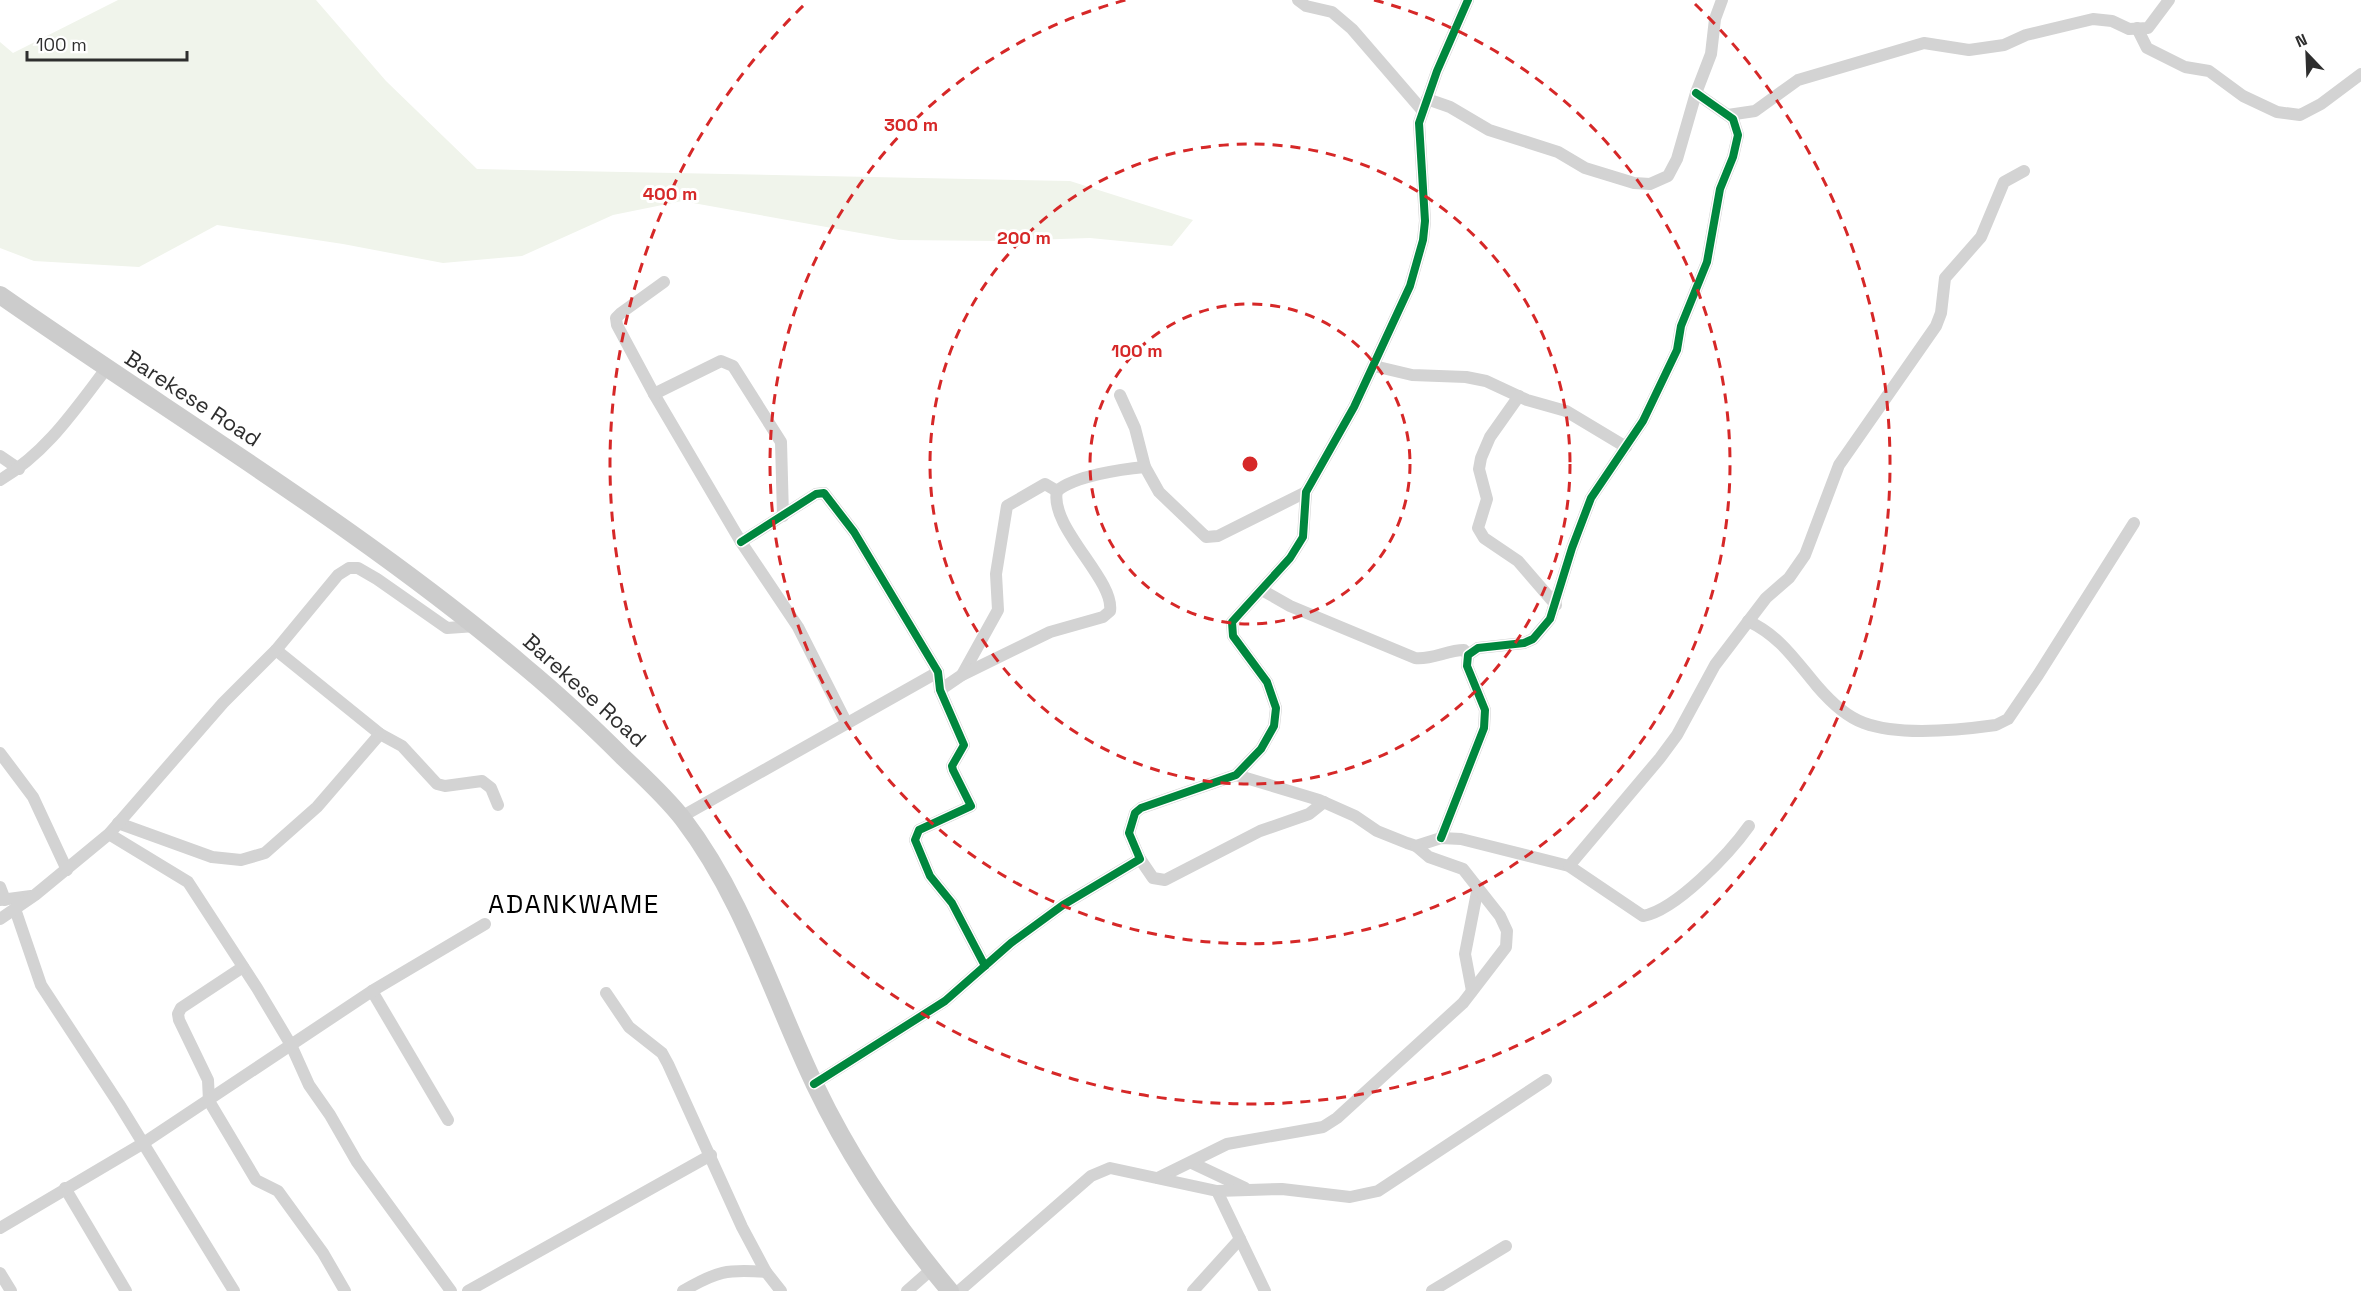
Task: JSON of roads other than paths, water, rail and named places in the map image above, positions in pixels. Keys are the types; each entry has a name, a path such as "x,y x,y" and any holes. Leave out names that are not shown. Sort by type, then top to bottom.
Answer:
{"main road":[{"name":"Barekese Road","path":"0,295 106,369 352,532 477,626 564,699 681,817 738,906 814,1084 861,1172 898,1228 950,1291"}],"street":[{"path":"1298,0 1306,6 1332,12 1352,29 1424,104 1450,107 1489,130 1558,152 1585,168 1634,183 1650,184 1668,176 1677,159 1696,93 1711,54 1715,19 1722,0"},
{"path":"1324,802 1309,814 1260,831 1165,880 1153,878 1140,859 1129,832 1135,813 1141,808 1236,776 1261,749 1276,717 1276,708 1267,682 1231,630 1237,615 1290,558 1303,537 1306,492 1354,406 1401,309 1423,240 1425,221 1419,144 1424,104 1468,0"},
{"path":"1728,115 1755,111 1798,80 1924,43 1970,50 2004,45 2026,35 2093,19 2112,21 2129,29 2148,28 2169,0"},
{"path":"2137,28 2147,48 2185,66 2209,71 2243,96 2277,112 2300,115 2321,104 2361,74"},
{"path":"1468,655 1478,648 1524,643 1533,639 1551,619 1572,548 1591,498 1643,421 1677,350 1681,326 1707,262 1720,189 1733,157 1738,135 1737,127 1728,115 1696,93"},
{"path":"1569,866 1677,735 1715,664 1766,598 1789,578 1805,555 1839,465 1936,326 1941,313 1945,278 1950,269 1976,245 2004,182 2024,171"},
{"path":"664,282 621,313 615,322 654,394 741,542 798,627 848,724"},
{"path":"654,394 721,361 733,366 782,442 783,516"},
{"path":"1374,366 1412,375 1466,377 1486,381 1519,396 1566,411 1626,447"},
{"path":"0,480 19,469 52,439 106,369"},
{"path":"1120,395 1134,428 1145,467 1167,502 1206,537 1218,536 1306,492"},
{"path":"1519,396 1490,436 1481,458 1479,469 1487,504 1478,528 1484,538 1518,561 1556,605"},
{"path":"0,456 19,469"},
{"path":"1057,491 1067,484 1111,472 1145,467"},
{"path":"940,690 962,675 1050,632 1103,617 1110,611 1107,595 1060,512 1057,491 1046,484 1007,506 996,574 998,610 962,675"},
{"path":"741,542 816,494 824,493 854,532 938,672 940,690 964,745 952,766 971,806 919,830 915,840 930,876 952,903 986,966"},
{"path":"1748,621 1766,630 1784,644 1819,688 1852,717 1865,724 1902,730 1996,725 2008,719 2134,523"},
{"path":"0,919 35,895 109,834 223,703 276,650 338,575 349,568 358,568 377,579 447,628 477,626"},
{"path":"1262,590 1290,606 1415,658 1424,659 1456,650 1464,650 1468,655 1467,666 1485,710 1484,728 1441,838"},
{"path":"276,650 380,734 402,746 437,784 446,786 482,781 491,788 498,805"},
{"path":"681,817 938,672"},
{"path":"118,823 226,861 254,857 265,853 317,807 380,734"},
{"path":"0,753 33,797 67,870"},
{"path":"1158,1178 1227,1144 1323,1126 1337,1118 1357,1102 1473,991 1506,947 1507,931 1500,916 1463,869 1429,857 1416,846 1377,831 1355,816 1324,802 1236,776"},
{"path":"1416,846 1441,838 1461,839 1569,866 1643,916 1651,915 1708,873 1749,826"},
{"path":"109,834 188,882 291,1045 309,1085 330,1115 357,1162 451,1291"},
{"path":"814,1084 945,1001 1063,905 1140,859"},
{"path":"0,887 3,900 35,895"},
{"path":"1473,991 1465,954 1478,887"},
{"path":"15,909 41,985 119,1104 234,1291"},
{"path":"0,1228 142,1144 372,991 485,924"},
{"path":"243,967 181,1008 178,1014 187,1039 208,1080 209,1101 256,1180 278,1191 345,1291"},
{"path":"372,991 448,1120"},
{"path":"606,993 629,1027 665,1058 742,1227 766,1272 781,1291"},
{"path":"958,1291 1091,1176 1103,1169 1110,1168 1217,1191 1247,1189 1314,1191 1350,1197 1378,1191 1546,1080"},
{"path":"468,1291 711,1155"},
{"path":"1192,1163 1247,1189"},
{"path":"65,1188 126,1291"},
{"path":"1217,1191 1265,1291"},
{"path":"1193,1291 1240,1239"},
{"path":"1432,1291 1506,1246"},
{"path":"683,1291 718,1272 735,1269 766,1272"},
{"path":"907,1291 932,1269"},
{"path":"0,1273 11,1291"}],"district":[{"name":"ADANKWAME","path":"574,904"}]}
